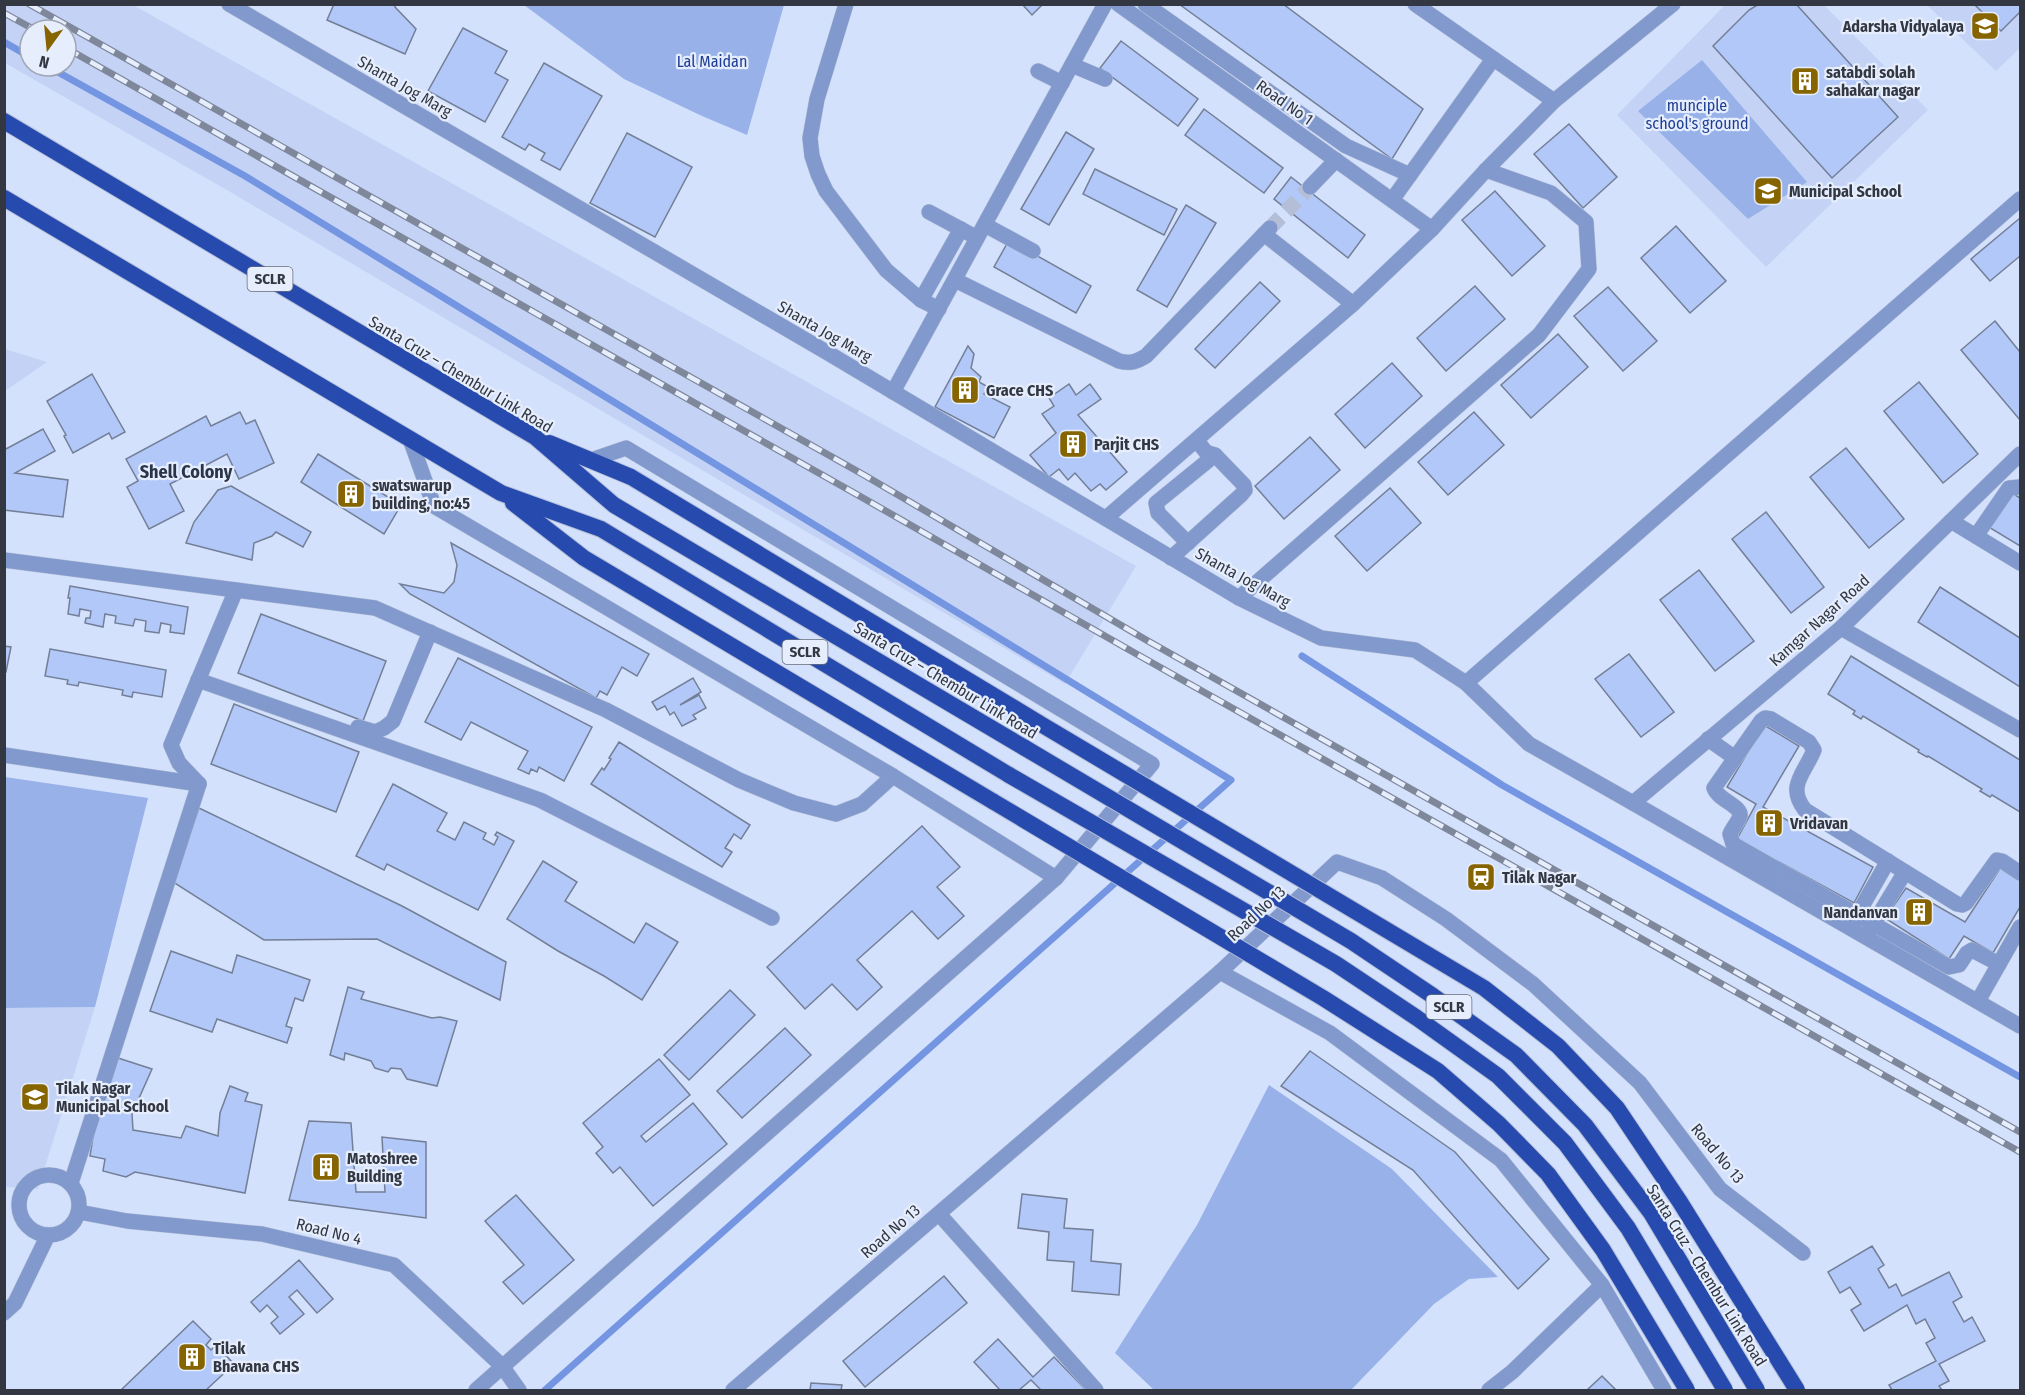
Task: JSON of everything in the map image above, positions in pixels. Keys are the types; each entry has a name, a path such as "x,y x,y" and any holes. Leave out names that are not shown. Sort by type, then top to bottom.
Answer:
{"highway":[{"name":"Santa Cruz – Chembur Link Road","path":"4,121 535,437 614,505 1351,941 1516,1055 1585,1125 1651,1213 1757,1390"},
{"name":"SCLR","path":"4,198 501,493 601,529 1010,775 1336,964 1417,1018 1498,1076 1564,1143 1628,1228 1725,1390"},
{"path":"535,437 631,477 1484,988 1558,1046 1617,1108 1680,1202 1797,1390"},
{"path":"501,493 584,558 1323,998 1438,1071 1499,1124 1548,1174 1603,1250 1687,1390"}],"street":[{"name":"Shanta Jog Marg","path":"229,4 893,392 1239,598 1321,638 1415,650 1466,683"},
{"path":"846,4 817,99 810,138 812,156 826,191 886,270 921,300 939,309"},
{"path":"893,392 1105,4"},
{"name":"Road No 1","path":"1118,4 1432,229"},
{"path":"1145,4 1346,146 1410,175"},
{"path":"1415,4 1554,101"},
{"path":"1106,518 1353,304 1432,229 1554,101 1673,4"},
{"path":"1392,200 1493,59"},
{"path":"1072,65 1105,80"},
{"path":"1038,71 1062,83"},
{"path":"1310,187 1336,160"},
{"path":"1239,598 1539,335 1590,269 1586,222 1551,193 1486,170"},
{"path":"2020,198 1466,683 1529,744 1633,803 1753,864 1854,921 1913,955 1978,1001 2020,1026"},
{"path":"929,212 961,229 981,232 1033,251"},
{"path":"921,300 961,229"},
{"path":"955,279 1128,364 1146,356 1267,231 1353,304"},
{"path":"410,439 434,506 893,776 1056,878"},
{"path":"1172,558 1245,490 1244,485 1215,455 1206,452 1197,441"},
{"path":"476,1390 510,1378 1056,878 1152,764 626,448 591,460"},
{"path":"1188,543 1158,513 1156,503 1215,455"},
{"name":"Kamgar Nagar Road","path":"1633,803 1841,628 2020,456"},
{"path":"1976,536 2009,488 2020,487"},
{"path":"1952,521 2020,563"},
{"path":"4,560 375,608 606,710 739,780 794,803 836,814 862,804 893,776"},
{"path":"199,784 179,763 171,745 236,590"},
{"path":"1841,628 2020,730"},
{"path":"200,676 375,732 393,721 430,632"},
{"path":"200,676 540,800 772,918"},
{"path":"1753,864 1730,840 1730,834 1740,816 1739,811 1721,798 1714,788 1765,718 1771,719 1809,742 1814,750 1795,791 1798,802 1805,810 1905,872 1962,905 1966,903 1997,860 2020,873"},
{"path":"1708,740 1735,758"},
{"path":"4,754 199,784"},
{"path":"71,1183 199,784"},
{"path":"1854,921 1888,861"},
{"name":"Road No 13","path":"733,1390 1220,972 1337,862 1382,878 1446,919 1533,984 1640,1083 1720,1189 1803,1253"},
{"path":"1870,931 1905,872"},
{"path":"1978,1001 2020,927"},
{"path":"1913,955 1949,967 1959,965 1967,953 1972,950 1999,964"},
{"path":"1220,972 1330,1033 1501,1160 1602,1285 1664,1390"},
{"path":"52,1174 71,1183 80,1202 75,1222 58,1234 48,1235 30,1228 12,1203 33,1179 41,1175 52,1174"},
{"name":"Road No 4","path":"79,1212 127,1221 262,1234 394,1266 510,1378"},
{"path":"939,1214 1096,1390"},
{"path":"4,1313 15,1303 48,1235"},
{"path":"1489,1390 1512,1372 1602,1285"}],"shaded area":[{"path":"5,4 133,5 1136,566 1065,684 232,193 31,78 78,78 78,18 18,18 18,70 5,63"},
{"name":"Municipal School","path":"1726,4 1824,5 1928,110 1766,267 1617,115"},
{"name":"Adarsha Vidyalaya","path":"1927,5 2020,5 2020,48 1996,71"},
{"path":"5,349 47,362 5,391"},
{"name":"Tilak Nagar Municipal School","path":"95,1007 38,1189 5,1187 4,1008"}],"green space":[{"name":"Lal Maidan","path":"524,5 784,5 747,135 624,79"},
{"name":"munciple school's ground","path":"1702,60 1807,182 1748,219 1638,111"},
{"path":"5,777 148,798 95,1007 5,1008"},
{"path":"1269,1085 1392,1169 1498,1277 1469,1279 1434,1304 1351,1390 1154,1390 1115,1353 1197,1225"}],"building":[{"path":"334,4 396,4 395,7 416,29 405,54 327,20"},
{"path":"1022,4 1043,4 1032,15"},
{"path":"1179,4 1283,4 1423,109 1392,159"},
{"name":"satabdi solah sahakar nagar","path":"1759,4 1796,4 1898,117 1832,178 1713,46 1749,10"},
{"path":"1974,4 2020,4 2020,12 2001,31"},
{"path":"463,28 507,51 495,73 508,80 485,122 428,91"},
{"path":"1121,41 1198,99 1178,126 1100,68"},
{"path":"544,63 602,96 560,170 541,160 545,153 529,144 525,150 502,137"},
{"path":"1204,109 1283,168 1264,193 1185,135"},
{"path":"1569,124 1617,177 1583,208 1534,154"},
{"path":"1066,132 1094,149 1049,225 1021,209"},
{"path":"627,133 692,167 655,237 590,203"},
{"path":"1095,169 1177,209 1164,235 1083,194"},
{"path":"1291,177 1365,235 1348,258 1274,199"},
{"path":"1495,191 1545,246 1512,276 1462,220"},
{"path":"1186,205 1216,223 1167,307 1137,290"},
{"path":"2020,218 2020,256 1990,281 1971,259"},
{"path":"1676,226 1726,281 1690,313 1641,258"},
{"path":"1009,240 1091,286 1076,313 994,267"},
{"path":"1260,282 1280,301 1215,368 1195,349"},
{"path":"1475,286 1505,319 1446,371 1417,338"},
{"path":"1608,287 1657,341 1623,371 1574,316"},
{"path":"1995,321 2020,352 2020,420 1961,350"},
{"path":"1558,334 1588,367 1531,418 1501,385"},
{"name":"Grace CHS","path":"968,346 974,354 971,368 981,377 979,382 988,387 984,394 1010,407 994,438 935,407"},
{"path":"1392,363 1422,396 1365,448 1335,414"},
{"path":"92,374 125,432 112,439 109,433 73,453 47,401"},
{"path":"1919,382 1978,454 1943,483 1884,411"},
{"name":"Parjit CHS","path":"1069,384 1076,395 1090,384 1101,399 1078,415 1127,472 1106,490 1100,484 1091,491 1075,473 1068,480 1059,469 1049,477 1030,455 1056,433 1042,414 1054,406 1049,398"},
{"path":"240,412 246,424 255,420 274,463 239,479 227,454 170,484 184,511 149,529 127,487 138,481 126,459 206,416 211,426"},
{"path":"1474,412 1504,445 1448,495 1418,462"},
{"path":"43,429 55,451 15,473 68,480 63,517 4,510 4,450"},
{"path":"1310,437 1340,470 1284,519 1255,486"},
{"path":"1846,448 1904,519 1869,548 1810,477"},
{"name":"swatswarup building, no:45","path":"318,454 401,505 384,534 301,482"},
{"path":"231,486 311,532 303,547 276,532 254,543 252,560 186,543 194,522 218,490"},
{"path":"1390,488 1421,523 1367,571 1335,536"},
{"path":"2009,491 2020,498 2020,546 1987,526"},
{"path":"1766,512 1824,587 1791,613 1732,539"},
{"path":"451,543 649,654 637,676 622,667 607,695 600,691 596,698 410,594 400,584 444,593 454,582 457,565"},
{"path":"1699,570 1754,641 1715,671 1660,600"},
{"path":"70,586 188,607 184,634 170,632 171,625 161,623 159,633 145,631 146,621 135,619 133,626 115,623 116,616 105,614 103,627 85,623 86,618 90,618 91,611 80,609 79,616 68,614"},
{"path":"1940,587 2020,638 2020,687 1918,622"},
{"path":"261,614 386,661 363,721 238,673"},
{"path":"4,646 11,647 6,672 4,672"},
{"path":"50,649 166,670 162,697 133,692 132,697 122,695 123,690 79,682 78,686 67,684 68,680 45,676"},
{"path":"1629,654 1674,712 1641,737 1595,679"},
{"path":"1851,656 2020,760 2020,812 1992,795 1990,797 1980,791 1982,789 1918,752 1919,750 1863,716 1861,719 1853,714 1855,711 1828,694"},
{"path":"458,658 592,727 564,781 539,767 537,772 531,769 529,774 518,769 528,751 471,722 461,740 425,722"},
{"path":"693,678 701,692 680,705 699,695 706,708 693,715 696,719 682,726 674,712 670,715 665,706 657,710 652,702"},
{"path":"234,704 359,752 336,812 211,764"},
{"name":"Vridavan","path":"1764,725 1799,746 1763,807 1873,867 1854,903 1737,839 1756,804 1727,787"},
{"path":"619,742 750,825 741,839 734,834 725,848 732,852 722,867 591,784 602,768 604,770"},
{"path":"393,784 447,813 437,831 455,840 464,822 486,833 483,839 494,845 498,837 495,835 497,832 514,841 478,910 387,864 384,870 356,856"},
{"path":"199,808 402,906 506,962 500,1000 377,939 264,940 173,882"},
{"path":"922,826 960,867 937,887 964,916 938,939 912,911 857,960 882,987 857,1010 832,984 805,1009 767,967"},
{"path":"543,861 577,882 565,901 634,943 646,923 678,942 642,1000 507,919"},
{"name":"Nandanvan","path":"2001,867 2020,880 2020,907 1993,953 1964,936 1949,959 1885,918 1906,888 1965,922"},
{"path":"171,951 232,973 237,955 310,980 303,1001 295,998 286,1026 292,1028 287,1043 217,1019 212,1032 150,1011"},
{"path":"348,987 364,992 361,999 432,1018 440,1017 457,1021 437,1086 407,1079 401,1069 391,1068 388,1072 375,1068 371,1061 345,1053 344,1060 330,1055"},
{"path":"730,990 755,1015 689,1080 664,1055"},
{"path":"785,1028 811,1055 742,1118 717,1091"},
{"path":"1310,1051 1455,1152 1549,1259 1518,1289 1413,1170 1281,1086"},
{"path":"115,1057 152,1069 132,1114 133,1130 181,1138 186,1126 218,1136 220,1113 230,1086 248,1093 245,1101 262,1105 245,1193 135,1172 126,1177 103,1171 105,1159 90,1156 95,1125"},
{"path":"659,1059 690,1095 641,1136 646,1142 693,1103 727,1144 653,1206 620,1167 613,1173 596,1153 603,1147 583,1123"},
{"name":"Matoshree Building","path":"309,1121 351,1123 356,1192 385,1192 382,1137 426,1142 426,1218 289,1200"},
{"path":"1022,1194 1067,1199 1064,1228 1093,1230 1091,1261 1121,1264 1119,1295 1072,1291 1074,1262 1047,1260 1049,1232 1018,1228"},
{"path":"516,1195 574,1260 523,1304 503,1282 524,1265 485,1221"},
{"path":"1872,1246 1884,1265 1878,1269 1889,1288 1896,1284 1902,1296 1949,1272 1962,1297 1953,1302 1964,1322 1972,1317 1985,1341 1939,1364 1949,1381 1939,1386 1942,1390 1892,1390 1889,1385 1936,1361 1926,1343 1935,1338 1925,1319 1916,1324 1907,1305 1864,1331 1851,1310 1861,1304 1850,1287 1840,1293 1828,1272"},
{"path":"299,1260 333,1299 317,1313 297,1290 289,1297 304,1314 280,1334 271,1323 278,1317 267,1305 260,1312 251,1302"},
{"path":"944,1276 967,1303 865,1387 843,1361"},
{"name":"Tilak Bhavana CHS","path":"193,1321 211,1339 206,1345 211,1350 216,1345 234,1364 206,1390 121,1390"},
{"path":"998,1339 1033,1377 1054,1357 1086,1390 1041,1390 1031,1380 1019,1390 1000,1390 974,1362"},
{"path":"1602,1376 1616,1390 1587,1390"},
{"path":"811,1383 842,1385 841,1390 810,1390"}],"waterway":[{"path":"4,42 18,50"},
{"path":"69,78 245,176 1231,780 545,1390"},
{"path":"1302,656 1502,785 2020,1077"}],"tunnel":[{"path":"1270,228 1310,187"}],"railway":[{"path":"29,4 864,475 1148,641 2020,1132"},
{"path":"4,13 18,21"},
{"path":"78,55 2020,1152"}],"place":[{"name":"Adarsha Vidyalaya","path":"1985,26"},
{"name":"satabdi solah sahakar nagar","path":"1805,81"},
{"name":"Municipal School","path":"1768,191"},
{"name":"Grace CHS","path":"965,390"},
{"name":"Parjit CHS","path":"1073,444"},
{"name":"swatswarup building, no:45","path":"351,494"},
{"name":"Vridavan","path":"1769,823"},
{"name":"Tilak Nagar","path":"1481,877"},
{"name":"Nandanvan","path":"1919,912"},
{"name":"Tilak Nagar Municipal School","path":"35,1097"},
{"name":"Matoshree Building","path":"326,1167"},
{"name":"Tilak Bhavana CHS","path":"192,1357"}],"district":[{"name":"Shell Colony","path":"186,472"}]}
